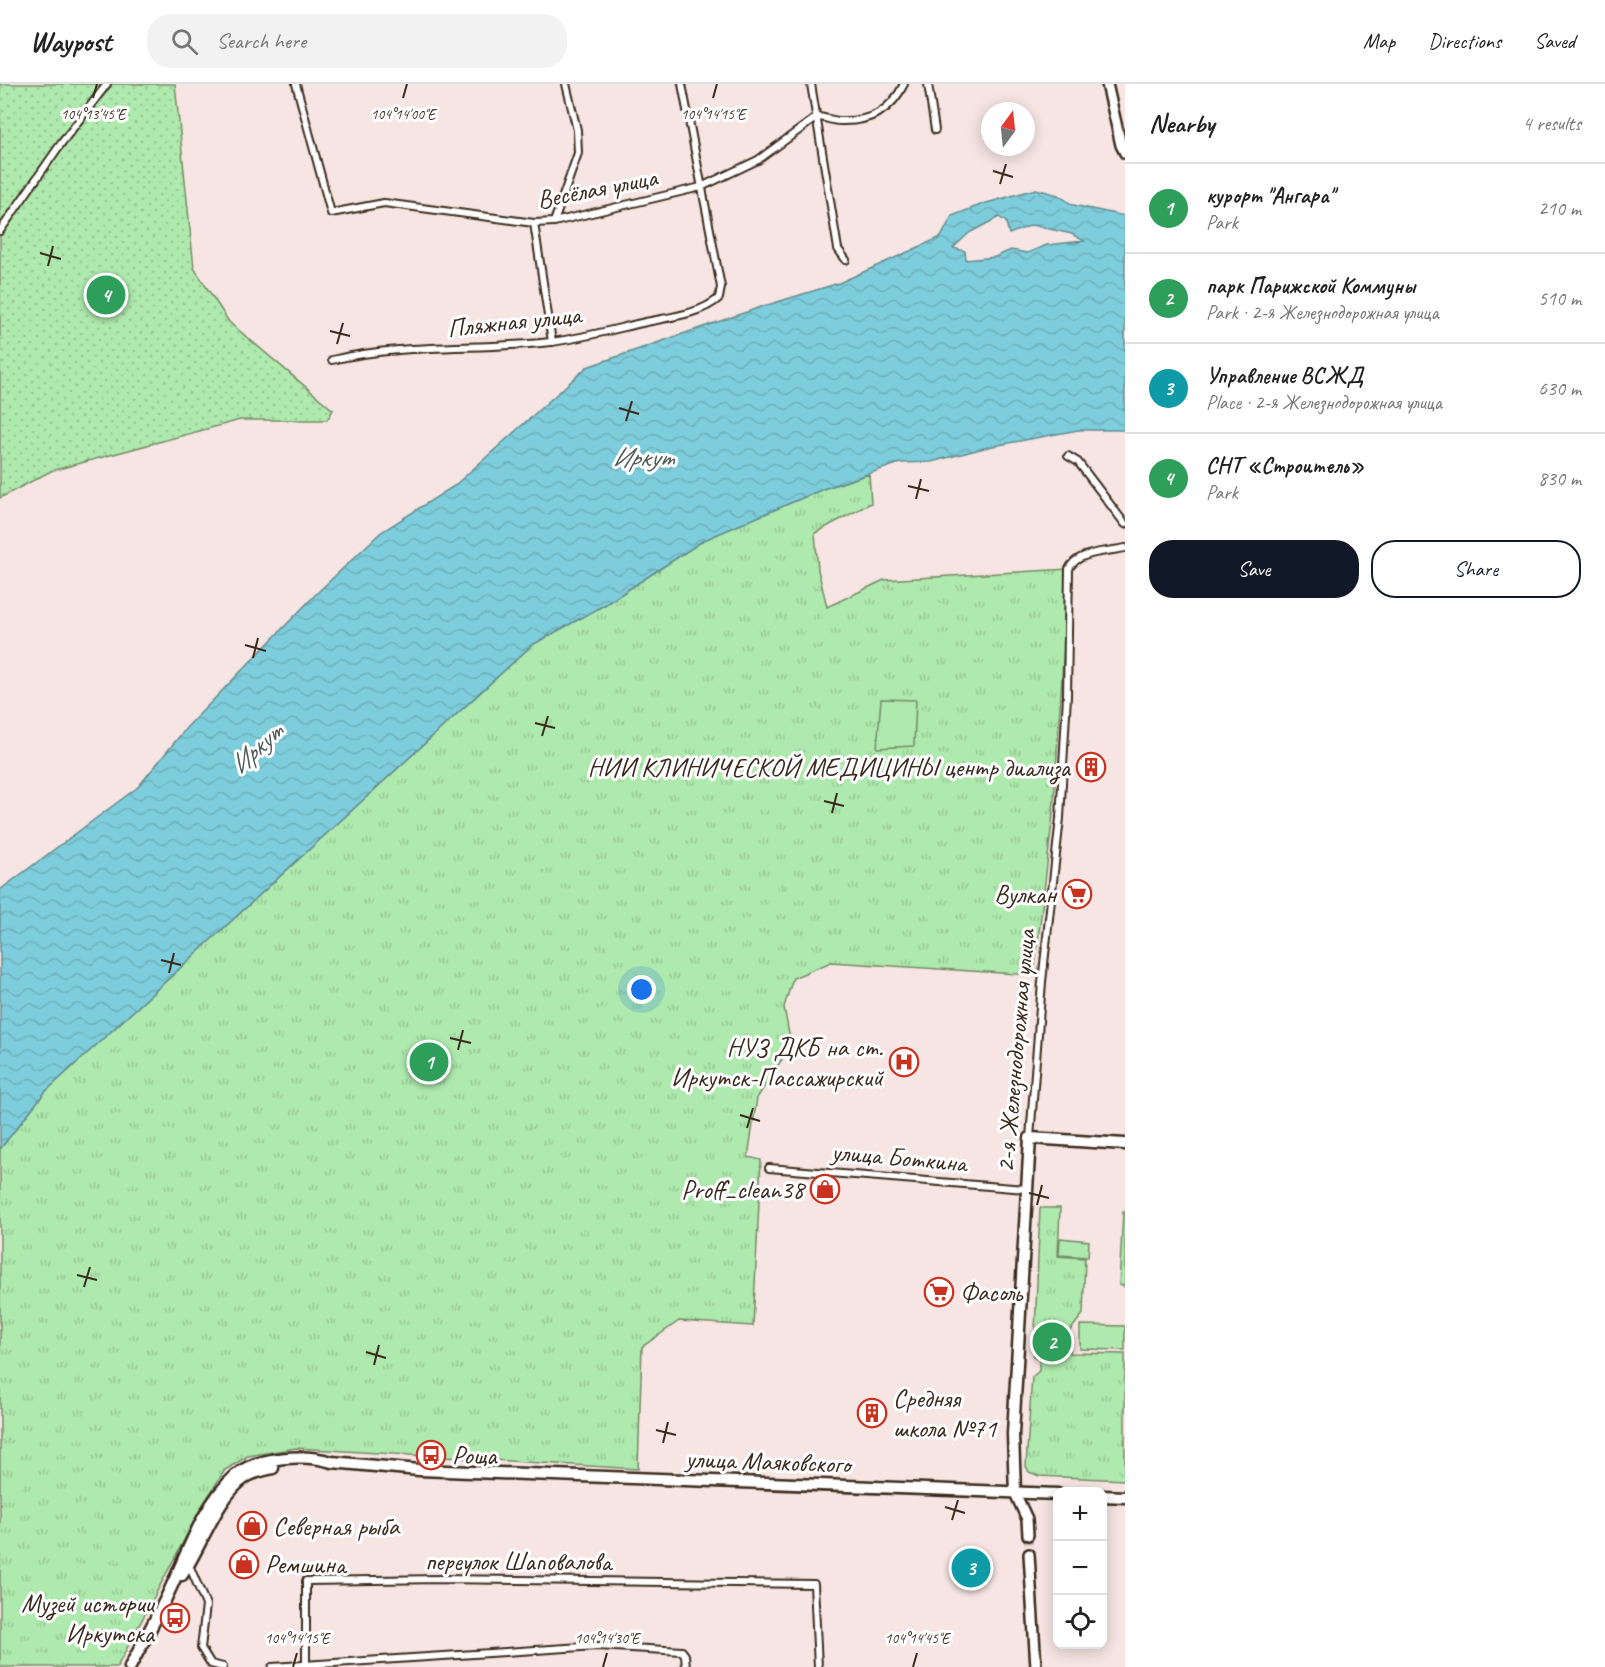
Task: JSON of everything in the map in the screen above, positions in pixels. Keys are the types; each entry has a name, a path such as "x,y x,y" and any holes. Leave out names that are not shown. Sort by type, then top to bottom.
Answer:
{"main road":[{"path":"1107,84 1121,146 1125,153"},
{"path":"1030,1138 1125,1144"},
{"name":"2-я Железнодорожная улица","path":"1028,1535 1027,1519 1015,1493 1013,1434 1030,1138"},
{"name":"улица Маяковского","path":"130,1667 167,1597 200,1525 237,1474 256,1464 286,1459 320,1458 332,1462 431,1470 1053,1494"},
{"name":"улица Маяковского","path":"167,1597 189,1565 224,1502 247,1476 272,1468 297,1465 322,1466 332,1462"},
{"path":"1107,1496 1125,1497"},
{"path":"1029,1554 1036,1667"}],"street":[{"path":"0,231 107,84"},
{"name":"Весёлая улица","path":"297,84 331,213 384,203 534,223 554,222 701,187 758,160 817,117"},
{"path":"554,222 578,153 577,130 566,84"},
{"path":"682,84 701,187"},
{"path":"811,84 838,249 846,260"},
{"path":"817,117 838,122 879,114 897,97 904,84"},
{"path":"928,84 935,130"},
{"name":"Пляжная улица","path":"332,360 352,356 473,345 552,342 704,308 719,298 721,287 701,187"},
{"path":"534,223 552,342"},
{"path":"1068,456 1078,462 1125,524"},
{"name":"2-я Железнодорожная улица","path":"1030,1138 1042,982 1060,818 1067,696 1069,569 1080,557 1125,548"},
{"name":"улица Боткина","path":"769,1168 1026,1189"},
{"path":"189,1565 206,1605 201,1648 211,1664 223,1667"},
{"name":"переулок Шаповалова","path":"306,1665 306,1581 441,1579 814,1584 818,1667"},
{"path":"272,1667 597,1646 679,1651 685,1655 686,1667"}],"green space":[{"path":"0,84 175,84 194,268 229,322 333,410 327,420 240,420 51,471 0,498"},
{"path":"869,474 871,503 815,533 818,570 827,607 884,580 1069,569 1053,814 1034,975 831,962 793,978 784,1007 791,1045 757,1098 748,1157 761,1160 753,1326 679,1321 642,1347 638,1469 296,1448 248,1456 225,1470 202,1506 117,1667 0,1667 0,1149 45,1092 532,645 606,604 704,540 823,489"},
{"path":"881,699 916,700 914,746 877,748"},
{"path":"1040,1208 1060,1208 1058,1256 1085,1258 1083,1314 1069,1332 1070,1353 1125,1354 1125,1480 1039,1476 1029,1472 1026,1466 1032,1377 1039,1371 1039,1359 1034,1356"},
{"path":"1123,1212 1125,1212 1125,1286 1119,1285"},
{"path":"1060,1238 1089,1241 1088,1257 1059,1255"},
{"path":"1080,1325 1125,1326 1125,1350 1080,1349"}],"water":[{"name":"Иркут","path":"1036,189 1058,195 1073,205 1125,216 1125,430 1078,430 988,447 931,462 900,463 823,489 704,540 606,604 532,645 45,1092 0,1149 0,890 138,787 187,727 316,594 380,533 454,486 587,367 761,307 839,283 941,237 952,216 983,204","holes":["999,217 1006,222 1009,234 1032,225 1072,234 1084,241 1047,245 1027,253 1011,250 995,257 966,260 965,251 953,248 969,233"]}],"tunnel":[{"path":"1028,1535 1029,1554"}],"place":[{"name":"СНТ «Строитель»","path":"106,295"},
{"name":"НИИ КЛИНИЧЕСКОЙ МЕДИЦИНЫ центр диализа","path":"1091,767"},
{"name":"Вулкан","path":"1077,894"},
{"name":"курорт \"Ангара\"","path":"429,1062"},
{"name":"НУЗ ДКБ на ст. Иркутск-Пассажирский","path":"904,1062"},
{"name":"Proff_clean38","path":"825,1189"},
{"name":"Фасоль","path":"939,1292"},
{"name":"парк Парижской Коммуны","path":"1052,1342"},
{"name":"Средняя школа №71","path":"872,1413"},
{"name":"Роща","path":"431,1455"},
{"name":"Северная рыба","path":"252,1526"},
{"name":"Ремшина","path":"244,1564"},
{"name":"Управление ВСЖД","path":"971,1568"},
{"name":"Музей истории Иркутска","path":"175,1618"}]}
